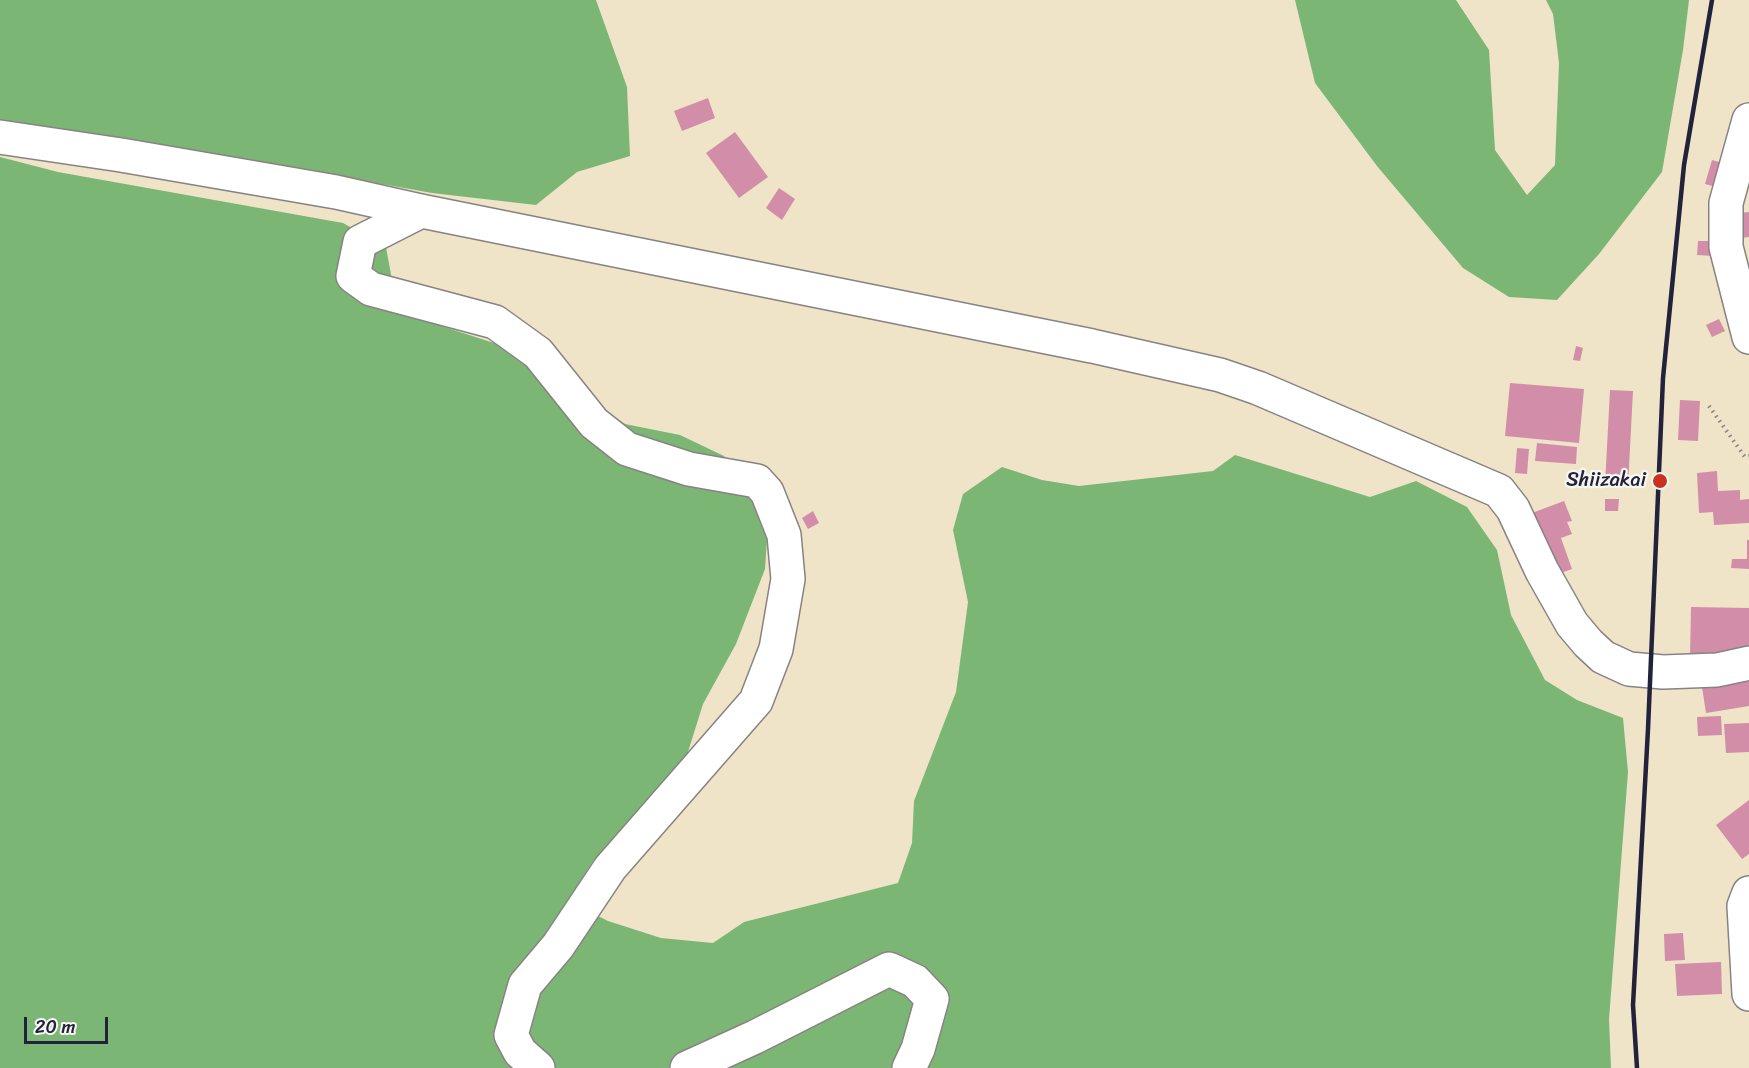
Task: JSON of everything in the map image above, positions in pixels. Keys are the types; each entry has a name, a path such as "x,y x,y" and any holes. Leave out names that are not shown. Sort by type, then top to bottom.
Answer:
{"street":[{"path":"1749,120 1726,203 1726,247 1749,337"},
{"path":"0,137 121,154 336,192 1092,346 1220,375 1258,388 1499,491 1513,509 1542,571 1572,624 1602,657 1629,669 1663,672 1717,670 1749,663"},
{"path":"421,211 360,242 353,276 371,289 495,322 538,353 594,423 627,449 689,470 757,481 767,492 784,535 788,579 784,603 776,649 756,701 610,868 558,946 525,985 511,1035 520,1052 538,1068"},
{"path":"1749,893 1744,906 1749,994"},
{"path":"687,1068 755,1037 889,969 915,981 932,999 918,1049 909,1068"}],"path":[{"path":"1709,406 1744,457 1749,456"}],"green space":[{"path":"0,0 596,0 627,87 630,156 577,172 536,205 432,193 125,138 39,130 0,141"},
{"path":"1295,0 1456,0 1489,50 1495,150 1527,195 1555,165 1559,63 1553,14 1546,0 1689,0 1683,50 1662,172 1599,254 1557,300 1509,297 1463,268 1377,166 1315,83"},
{"path":"0,157 58,172 343,223 386,247 392,280 426,321 500,345 625,424 680,435 724,456 757,500 768,524 765,569 736,644 703,704 682,771 640,819 593,861 568,901 608,921 661,938 713,943 744,922 898,883 912,843 914,801 956,692 968,602 953,530 963,494 1002,467 1042,480 1079,486 1213,471 1235,455 1370,497 1416,481 1467,507 1497,550 1511,615 1545,680 1577,700 1623,718 1628,772 1609,1019 1611,1068 0,1068"}],"building":[{"path":"708,98 715,118 682,131 674,111"},
{"path":"735,132 768,177 739,198 706,153"},
{"path":"1712,160 1723,163 1717,187 1705,184"},
{"path":"779,188 795,199 782,220 766,208"},
{"path":"1749,212 1749,237 1741,238 1738,213"},
{"path":"1698,241 1714,241 1713,256 1697,255"},
{"path":"1719,319 1725,331 1712,337 1706,325"},
{"path":"1576,346 1583,348 1580,361 1573,360"},
{"path":"1510,383 1584,389 1579,443 1505,436"},
{"path":"1610,390 1633,391 1628,486 1605,485"},
{"path":"1680,400 1700,401 1698,441 1678,440"},
{"path":"1537,443 1577,447 1576,464 1535,461"},
{"path":"1517,448 1529,449 1527,474 1515,473"},
{"path":"1717,471 1718,491 1740,490 1740,500 1749,499 1749,523 1714,525 1713,512 1699,513 1697,473"},
{"path":"1605,499 1619,499 1618,511 1605,511"},
{"path":"1564,501 1572,521 1567,522 1572,534 1561,538 1572,569 1555,575 1532,513"},
{"path":"813,511 819,523 808,529 802,518"},
{"path":"1747,540 1749,540 1749,569 1731,568 1732,559 1747,559"},
{"path":"1691,607 1749,608 1749,656 1690,657"},
{"path":"1749,679 1749,706 1706,713 1702,687"},
{"path":"1721,716 1722,735 1698,736 1697,717"},
{"path":"1749,723 1749,752 1726,753 1724,724"},
{"path":"1749,800 1749,854 1742,859 1716,825"},
{"path":"1683,933 1685,960 1665,961 1664,934"},
{"path":"1721,962 1722,994 1677,996 1675,964"}],"railway":[{"path":"1637,1068 1633,1005 1663,378 1684,165 1712,0"}],"place":[{"name":"Shiizakai","path":"1660,481"}]}
